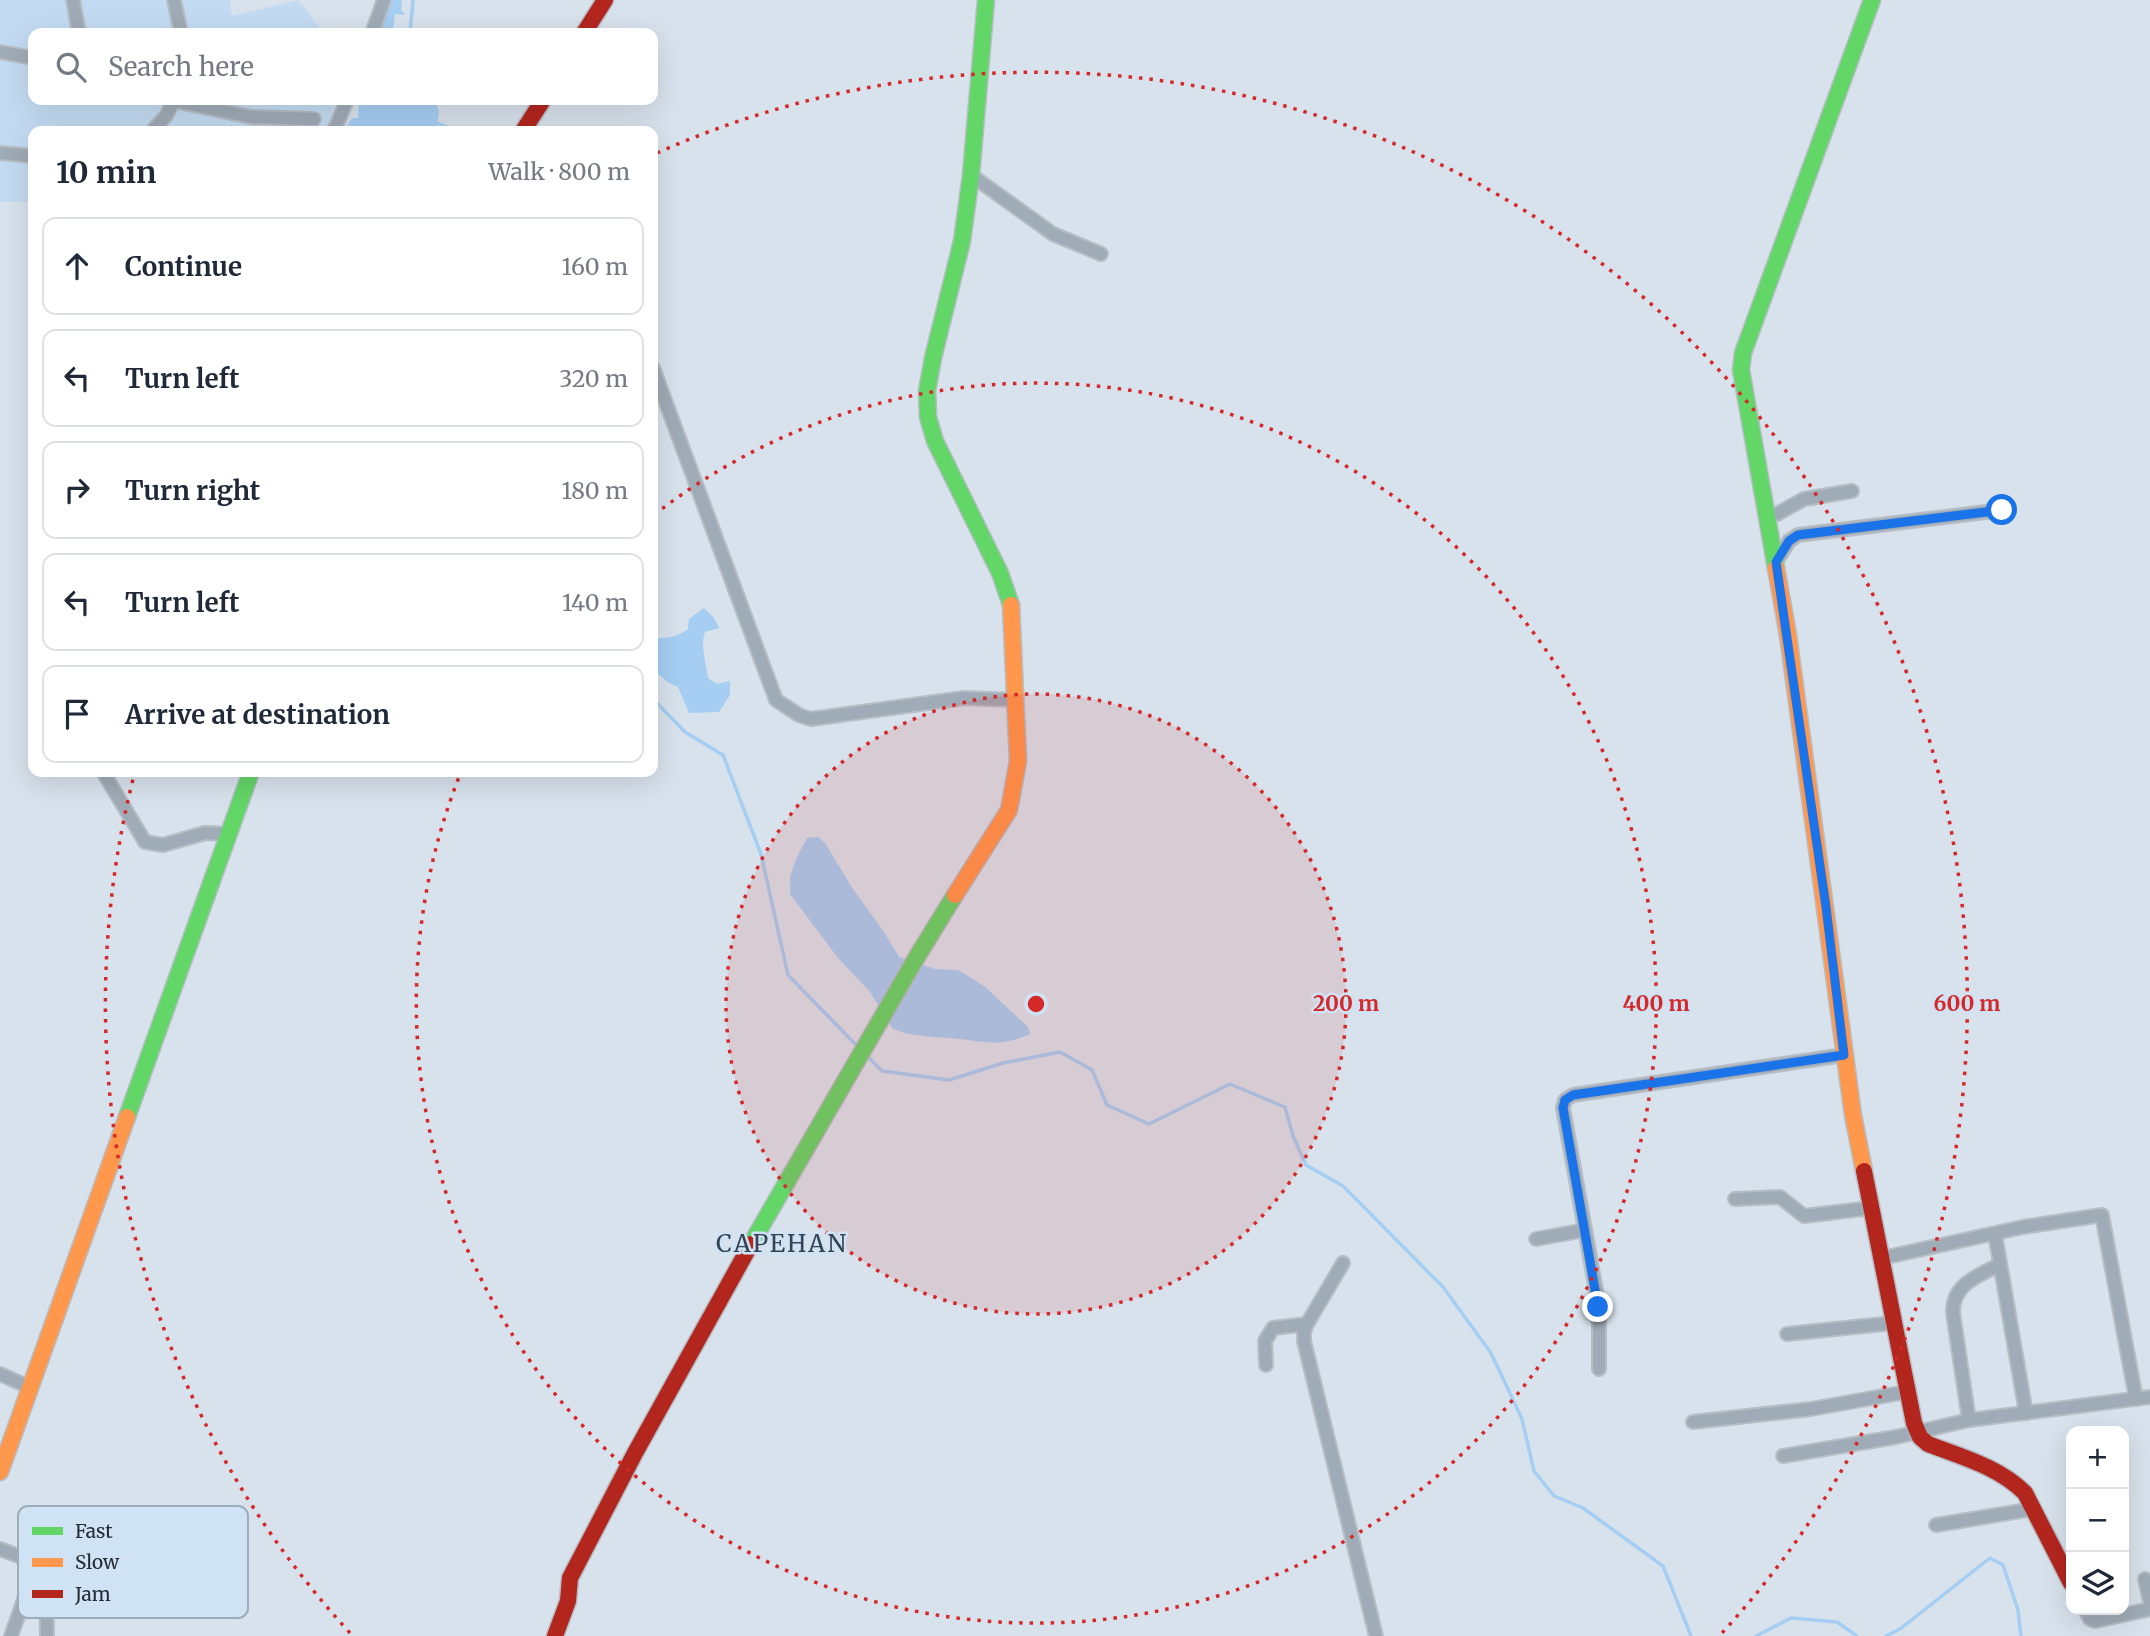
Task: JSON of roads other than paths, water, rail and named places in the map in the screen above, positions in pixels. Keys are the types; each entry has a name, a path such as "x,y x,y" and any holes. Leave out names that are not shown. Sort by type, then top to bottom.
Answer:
{"street":[{"path":"73,0 78,28"},
{"path":"174,0 180,28"},
{"path":"374,28 384,0"},
{"path":"587,28 605,0"},
{"path":"555,1636 568,1601 570,1578 635,1453 760,1228 918,956 1009,810 1017,761 1011,601 935,441 928,417 927,391 960,254 971,175 986,0"},
{"path":"1872,0 1742,358 1741,370 1776,562 1824,894 1844,1055 1906,1392 1917,1432 1923,1440 1934,1448 2003,1474 2025,1493 2066,1573"},
{"path":"0,52 28,57"},
{"path":"157,126 172,105"},
{"path":"197,105 251,117 314,119"},
{"path":"336,126 345,105"},
{"path":"526,126 540,105"},
{"path":"0,152 28,155"},
{"path":"971,175 1053,234 1101,254"},
{"path":"658,381 776,700 799,715 811,719 964,698 1016,701"},
{"path":"1769,524 1777,514 1804,499 1852,491"},
{"path":"1769,524 1792,537 1820,531 2002,510"},
{"path":"1776,562 1792,537"},
{"path":"106,777 145,842 163,845 205,833 229,834"},
{"path":"0,1472 249,777"},
{"path":"1599,1369 1598,1307 1563,1103 1568,1097 1844,1055"},
{"path":"1735,1199 1780,1197 1804,1216 1839,1214 1871,1208"},
{"path":"1882,1258 2094,1215 2104,1217 2136,1399"},
{"path":"1536,1239 1585,1230"},
{"path":"1994,1234 2026,1413"},
{"path":"1343,1263 1307,1324 1304,1341 1376,1636"},
{"path":"1969,1420 1953,1300 1964,1285 1999,1265"},
{"path":"1787,1334 1893,1323"},
{"path":"1266,1365 1265,1341 1273,1328 1307,1324"},
{"path":"0,1374 29,1387"},
{"path":"1693,1422 1811,1409 1906,1392"},
{"path":"1783,1456 1969,1420 2150,1397"},
{"path":"1936,1525 2034,1509"},
{"path":"0,1549 18,1556"},
{"path":"2145,1579 2150,1602"},
{"path":"2129,1614 2150,1609"},
{"path":"2087,1615 2095,1621 2122,1615"},
{"path":"11,1636 18,1616"},
{"path":"47,1618 47,1636"}],"waterway":[{"path":"410,28 413,0"},
{"path":"437,123 444,126"},
{"path":"658,704 685,732 723,755 761,854 788,975 859,1048"},
{"path":"867,1056 882,1071 949,1080 1003,1063 1060,1052 1092,1070 1107,1105 1149,1124 1230,1084 1285,1107 1293,1136 1306,1165 1343,1186 1443,1287 1491,1353 1522,1419 1534,1471 1554,1496 1583,1508 1663,1566 1691,1636"},
{"path":"1886,1636 1900,1629 1990,1558 2003,1565 2018,1610 2021,1636"},
{"path":"1756,1636 1791,1618 1837,1622 1857,1636"}],"district":[{"name":"CAPEHAN","path":"782,1243"}]}
